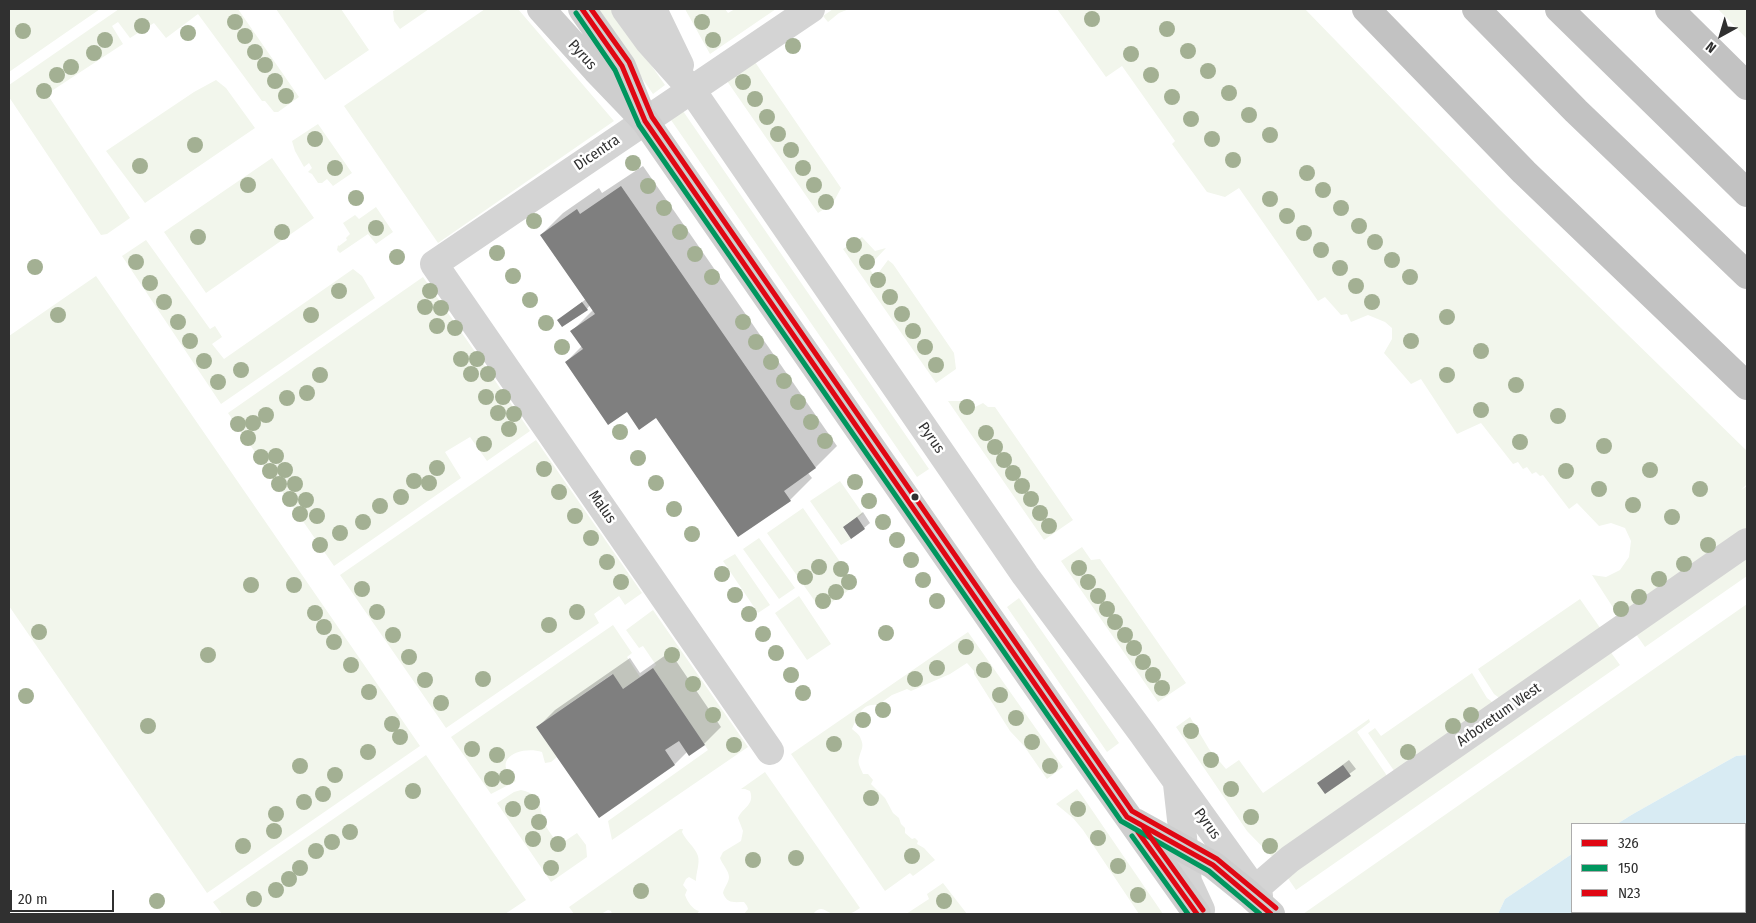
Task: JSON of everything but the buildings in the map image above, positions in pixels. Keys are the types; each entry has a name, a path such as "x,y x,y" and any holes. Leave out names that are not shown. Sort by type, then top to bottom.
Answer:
{"highway":[{"path":"1366,9 1524,172 1747,386"},
{"path":"1476,9 1576,111 1747,275"},
{"path":"1560,9 1747,193"},
{"path":"1669,9 1747,86"}],"street":[{"name":"Pyrus","path":"541,9 645,121 1127,817 1197,914"},
{"name":"Pyrus","path":"582,9 622,66 645,121"},
{"name":"Pyrus","path":"625,9 649,42 691,89 1025,575 1142,733 1271,914"},
{"name":"Pyrus","path":"653,9 691,89"},
{"name":"Dicentra","path":"434,264 811,9"},
{"name":"Malus","path":"434,264 770,751"},
{"name":"Arboretum West","path":"1254,890 1290,858 1747,542"},
{"name":"Pyrus","path":"1177,782 1188,882 1204,914"},
{"name":"Pyrus","path":"1127,817 1213,865 1271,914"}],"shaded area":[{"path":"9,9 100,9 9,72"},
{"path":"119,9 238,9 299,97 278,112 274,112 265,101 262,101 198,14 166,38 154,23 130,38 118,22 112,26 123,44 47,94 130,218 107,234 101,235 9,97 9,85"},
{"path":"276,9 341,9 369,50 325,80"},
{"path":"398,9 429,9 400,29 394,21 393,11"},
{"path":"485,9 518,9 614,121 438,243 344,106"},
{"path":"594,9 612,9 665,85 653,94"},
{"path":"685,9 725,9 728,13 735,9 776,9 710,54"},
{"path":"833,9 849,9 839,13 828,22 823,16"},
{"path":"1057,9 1305,9 1498,208 1747,451 1747,484 1741,490 1747,486 1747,538 1623,623 1592,575 1606,577 1620,570 1629,557 1631,541 1625,528 1611,523 1599,526 1577,503 1569,509 1543,475 1540,476 1536,472 1532,474 1527,467 1523,469 1518,462 1513,464 1481,423 1457,434 1421,379 1411,384 1384,353 1392,339 1392,328 1385,322 1368,315 1351,322 1347,314 1341,315 1325,297 1318,301 1239,188 1225,197 1207,192 1172,144 1175,141 1122,66 1106,77"},
{"path":"1718,9 1747,9 1747,39"},
{"path":"755,62 841,188 833,203 818,213 727,81"},
{"path":"216,80 226,88 255,128 145,203 106,151 194,92"},
{"path":"683,111 929,469 917,477 671,120"},
{"path":"318,124 352,173 333,186 327,179 322,183 318,183 312,174 308,172 312,168 309,163 304,167 292,141"},
{"path":"272,158 314,218 206,293 164,232"},
{"path":"376,207 393,232 376,244 368,234 340,253 337,250 338,245 347,240 346,238 350,234 343,223 355,215 359,219"},
{"path":"862,237 875,251 886,248 868,267 873,274 879,272 888,260 893,264 954,353 956,369 936,383 843,249"},
{"path":"146,240 210,329 215,326 222,337 212,344 224,359 353,269 362,276 375,298 221,404 122,256"},
{"path":"96,276 420,746 207,893 9,606 9,336"},
{"path":"423,277 530,431 487,461 470,437 445,452 461,478 334,566 228,413"},
{"path":"948,401 970,401 975,407 983,403 988,407 995,407 1073,520 1044,540"},
{"path":"536,440 642,593 625,605 619,596 594,614 599,623 446,728 340,575"},
{"path":"840,481 863,514 843,528 851,539 841,545 810,501"},
{"path":"803,508 856,585 821,610 767,533"},
{"path":"759,538 795,588 779,599 743,549"},
{"path":"1082,547 1091,560 1100,559 1186,683 1158,702 1061,561"},
{"path":"735,554 770,605 758,613 723,561"},
{"path":"1742,554 1747,561 1747,576 1645,647 1633,630"},
{"path":"799,596 831,644 807,660 775,613"},
{"path":"1019,598 1119,743 1107,752 1007,607"},
{"path":"1580,599 1605,635 1503,705 1478,669"},
{"path":"1747,604 1747,755 1736,756 1619,823 1571,823 1571,855 1505,899 1498,914 1303,914"},
{"path":"653,610 748,747 612,840 608,821 708,750 653,668 656,665 643,646 639,648 626,630"},
{"path":"613,625 632,653 627,657 640,677 623,689 612,674 536,727 557,757 551,762 545,763 542,752 525,750 517,752 507,760 506,766 516,781 491,794 451,737"},
{"path":"968,632 1063,767 1047,779 1024,746 1010,731 974,674 974,671 967,663 950,674 911,691 907,689 892,695 878,705 864,708 858,715 852,729 859,736 862,743 859,766 863,774 868,774 873,780 871,784 885,798 893,813 899,818 905,828 905,833 912,839 915,838 918,841 917,844 924,848 935,860 913,876 910,873 885,891 791,754"},
{"path":"1607,647 1620,665 1296,890 1283,871"},
{"path":"1472,673 1487,698 1497,710 1399,778 1368,733 1375,728 1381,736"},
{"path":"1190,717 1209,749 1226,769 1239,760 1263,793 1369,719 1370,722 1357,732 1392,783 1277,862 1247,831 1176,727"},
{"path":"426,755 526,900 505,914 222,914 213,902"},
{"path":"1747,755 1747,907 1746,823 1619,823 1736,756"},
{"path":"765,772 860,908 851,913 840,915 821,909 813,914 744,914 748,909 744,902 731,902 725,897 723,893 729,877 720,858 723,852 741,841 743,831 738,818 751,800 750,791 741,789"},
{"path":"1077,789 1163,914 1139,914 1083,830 1073,818 1056,804"},
{"path":"521,790 528,792 537,799 545,824 559,845 577,833 586,845 587,857 551,882 497,803 514,792"},
{"path":"680,829 683,829 682,832 698,856 696,881 689,877 683,885 687,890 685,895 689,902 699,911 697,914 612,914 608,910 601,914 574,914 569,907"},
{"path":"1571,855 1571,913 1684,913 1498,914 1505,899"},
{"path":"943,883 967,914 906,914 929,899 927,894"},
{"path":"1747,907 1747,914 1679,914 1746,913"}],"transit line":[{"name":"326","path":"582,9 622,66 645,121 1127,817 1213,865 1271,914"},
{"name":"N23","path":"591,9 629,62 652,117 1132,811 1217,859 1276,908"},
{"name":"150","path":"576,13 615,70 639,125 1121,821 1209,871 1260,914"},
{"name":"N23","path":"1144,828 1203,910"},
{"name":"326","path":"1138,832 1197,914"},
{"name":"150","path":"1132,836 1188,914"}]}
